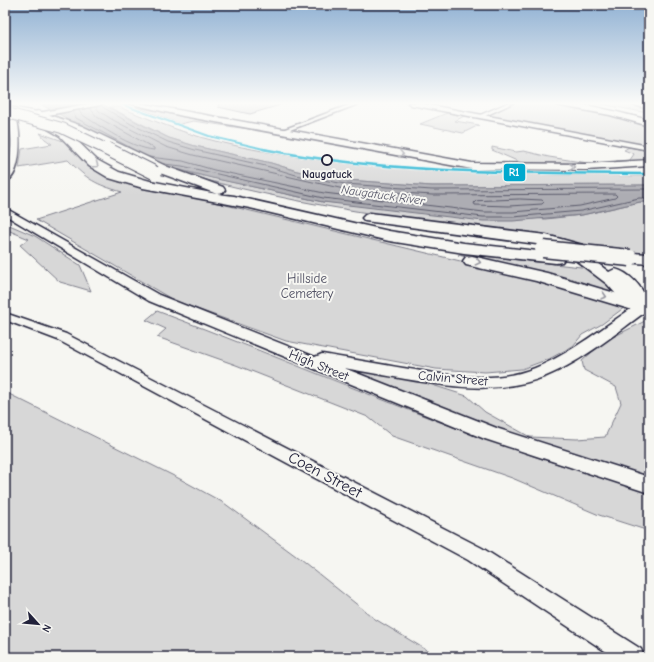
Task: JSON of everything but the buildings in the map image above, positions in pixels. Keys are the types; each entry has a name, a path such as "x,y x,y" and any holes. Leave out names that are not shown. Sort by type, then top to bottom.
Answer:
{"highway":[{"path":"60,134 114,163 218,190 394,230 550,254"},
{"path":"64,134 93,163 110,174 148,186 248,204"},
{"path":"87,134 183,188 355,229 427,242 643,263"},
{"path":"271,202 391,221 546,240 577,249"},
{"path":"292,214 366,236 541,277 647,304"}],"main road":[{"path":"577,249 593,258 631,285 647,304"},
{"path":"577,249 579,256 612,281 629,300 647,304"}],"street":[{"path":"5,179 10,173 13,164 15,134"},
{"path":"291,134 472,166 586,167 649,163"},
{"path":"575,134 649,148"},
{"name":"High Street","path":"7,214 154,298 492,434 649,485"},
{"name":"Calvin Street","path":"292,354 440,379 463,382 500,382 539,372 558,363 647,304"},
{"name":"Coen Street","path":"5,316 62,337 475,554 633,657"}],"green space":[{"name":"Hillside Cemetery","path":"41,134 66,142 87,164 119,182 209,201 519,275 625,307 602,324 582,335 573,346 551,358 522,369 485,372 436,369 286,341 175,301 36,220 122,192 98,184 87,177 68,160 19,168 22,149 52,144"},
{"path":"161,134 190,134 215,141 268,152 322,161 376,166 485,173 649,176 649,185 432,186 346,180 297,171 271,163 195,146"},
{"path":"578,134 649,134 649,147"},
{"path":"492,147 516,152 524,151 549,157 588,163 544,166 524,164 492,150"},
{"path":"629,147 649,151 649,160 612,164 616,161 630,160 634,154 624,150"},
{"path":"172,169 323,202 545,219 582,215 640,202 649,202 649,254 597,249 557,237 526,234 524,231 510,232 388,216 327,206 230,186 195,177"},
{"path":"7,224 35,236 80,265 91,291 60,282 20,245 29,239 5,229 5,225"},
{"path":"465,254 590,268 608,281 617,296 510,267 458,255"},
{"path":"157,311 486,439 533,456 649,490 649,531 599,515 512,478 392,436 368,417 236,365 157,337 166,329 146,320"},
{"path":"649,319 649,480 476,423 346,370 410,378 467,396 485,412 530,437 577,439 605,437 621,403 616,387 584,370 582,361 603,342"},
{"path":"5,392 180,479 224,503 300,559 375,619 438,657 5,657"}],"water":[{"name":"Naugatuck River","path":"91,134 160,134 195,146 271,163 297,171 346,180 432,186 649,185 649,202 640,202 582,215 513,221 483,221 323,202 167,168"}],"transit line":[{"name":"R1","path":"202,134 240,145 290,155 392,167 495,172 649,174"}],"place":[{"name":"Naugatuck","path":"327,160"}]}
